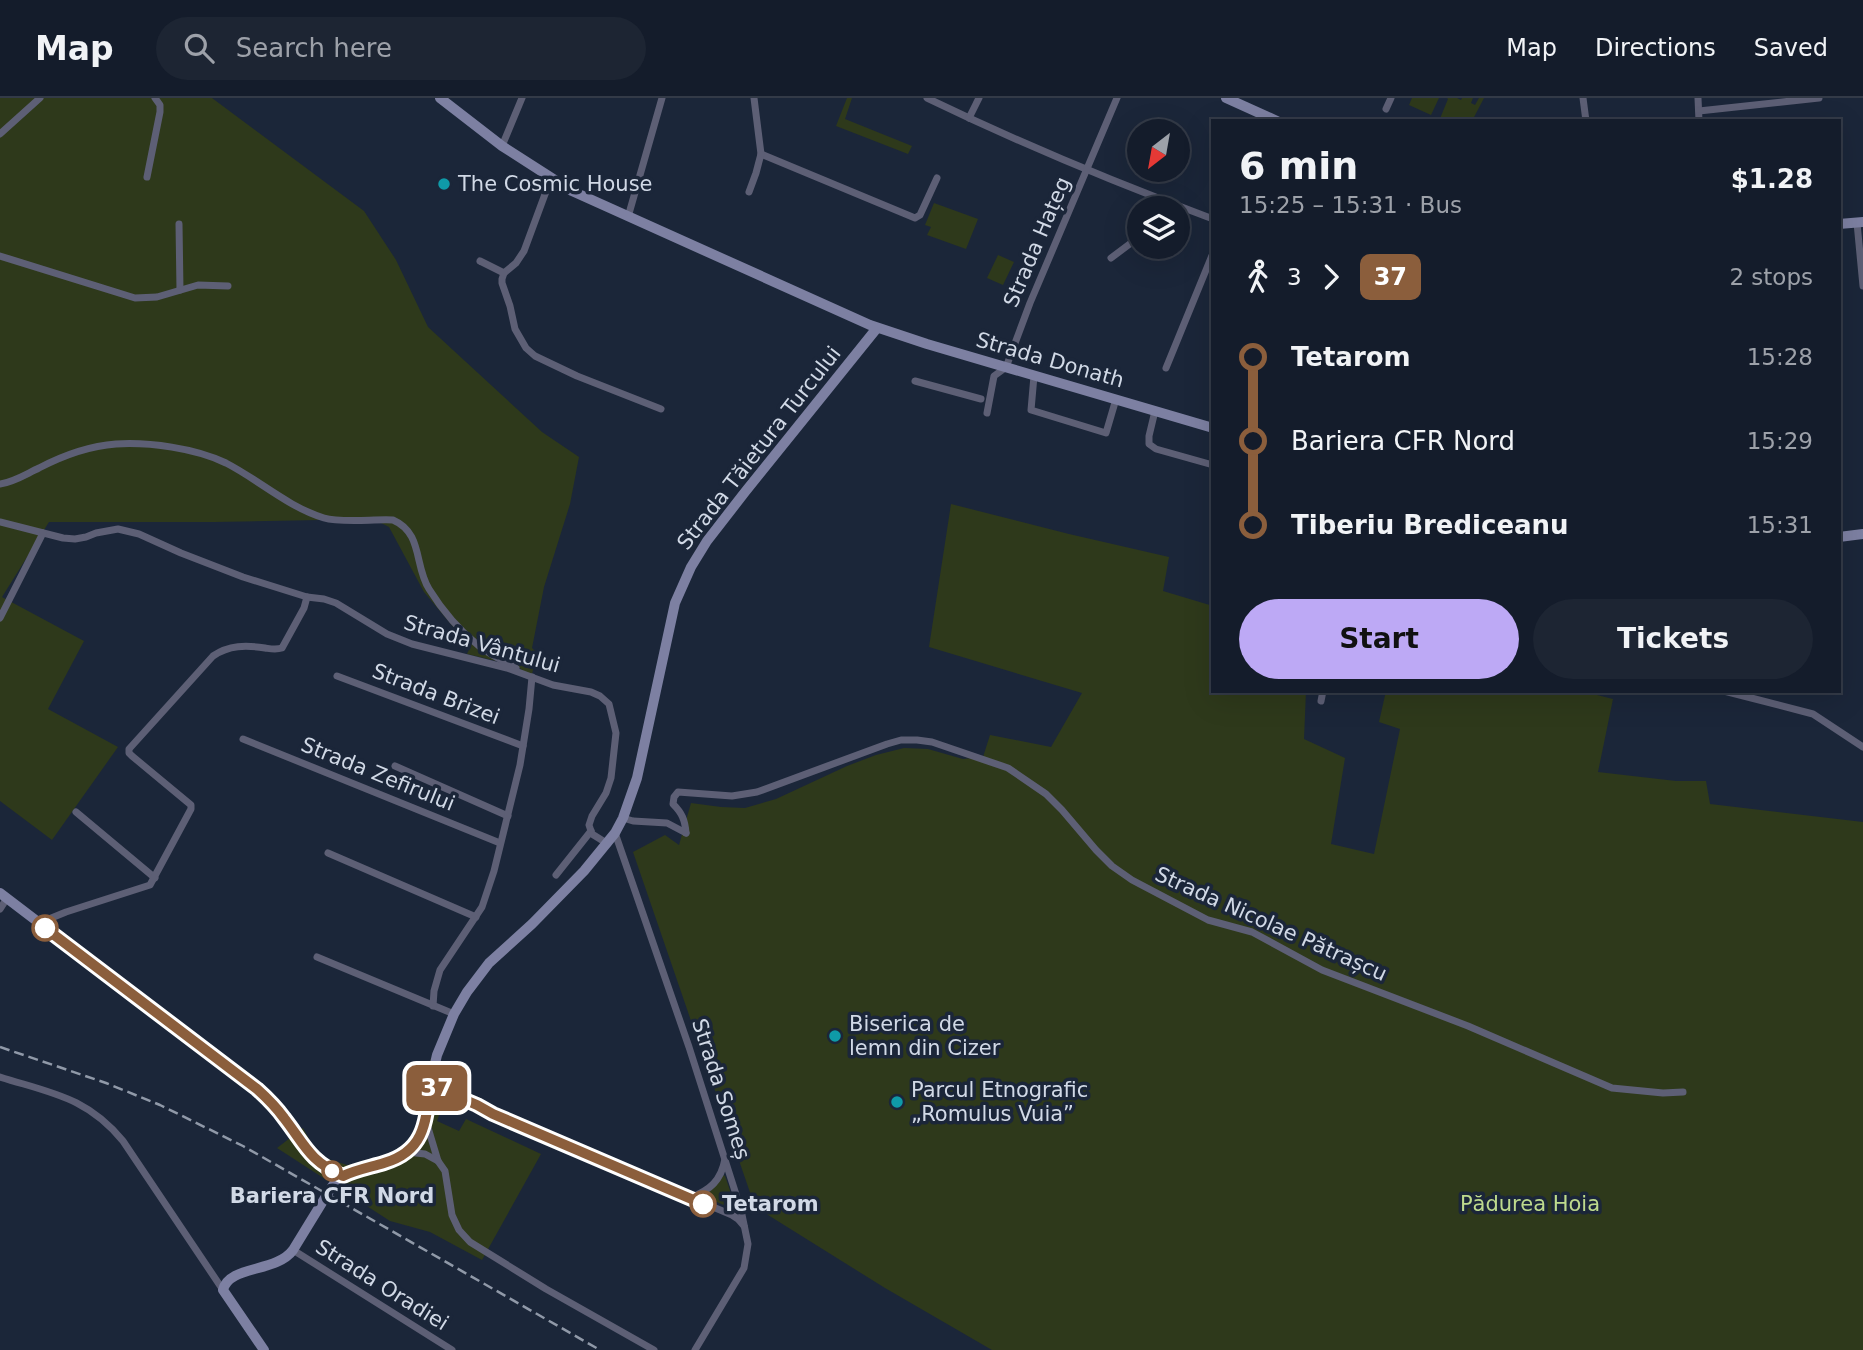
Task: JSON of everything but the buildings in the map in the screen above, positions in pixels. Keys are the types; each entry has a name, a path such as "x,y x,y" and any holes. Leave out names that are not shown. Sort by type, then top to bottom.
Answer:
{"main road":[{"name":"Strada Donath","path":"440,98 502,146 572,191 877,328 1211,427"},
{"path":"1226,98 1273,119"},
{"path":"1841,225 1860,223"},
{"name":"Strada Tăietura Turcului","path":"407,1152 421,1137 437,1055 454,1014 473,983 489,962 532,924 584,871 608,844 623,818 637,778 669,624 691,567 707,541 745,492 877,328"},
{"path":"1841,537 1863,534"},
{"path":"3,896 257,1089 283,1116 310,1155 326,1168 343,1176"},
{"path":"264,1350 223,1290 229,1279 286,1259 331,1188 343,1176 407,1152"}],"street":[{"path":"0,134 40,98"},
{"path":"147,177 160,112 160,105 155,98"},
{"path":"502,146 522,98"},
{"path":"628,217 662,98"},
{"path":"749,192 761,154 754,98"},
{"name":"Strada Hațeg","path":"927,98 1152,196"},
{"path":"969,118 979,98"},
{"name":"Strada Hațeg","path":"987,413 994,376 1005,368 1117,98"},
{"path":"1386,109 1391,98"},
{"path":"1583,98 1586,119"},
{"path":"1698,98 1699,119"},
{"path":"1699,111 1819,98"},
{"path":"761,154 915,218 920,215 937,178"},
{"path":"551,178 524,251 504,273 502,283 508,297 514,329 526,348 535,356 577,376 661,409"},
{"name":"Strada Hațeg","path":"1190,211 1211,218"},
{"path":"1860,223 1863,286"},
{"path":"179,224 180,290"},
{"path":"1111,258 1127,246"},
{"path":"0,256 135,298 157,297 204,285 228,286"},
{"path":"1166,368 1211,258"},
{"path":"480,261 504,273"},
{"path":"1034,376 1031,410 1106,433 1116,399"},
{"path":"915,381 981,400"},
{"path":"1155,411 1149,444 1156,449 1211,464"},
{"path":"0,485 76,452 114,444 166,447 225,463 303,509 325,518 393,520 411,533 427,586 451,619 478,645 528,676 523,746 500,851 482,907 440,970 433,1006"},
{"name":"Strada Vântului","path":"0,522 75,539 118,529 128,531 243,577 336,603 387,634 411,644 553,685 591,692 605,699 609,704 616,733 606,793 592,816 589,825 591,831 556,875"},
{"path":"0,618 43,533"},
{"path":"39,923 147,887 155,878 191,809 189,802 129,752 143,732 213,656 222,650 246,646 276,650 282,648 304,608 307,597"},
{"name":"Strada Brizei","path":"337,676 523,746"},
{"path":"1321,701 1323,693"},
{"path":"1732,693 1813,714 1863,747"},
{"name":"Strada Zefirului","path":"243,739 500,843"},
{"name":"Strada Nicolae Pătrașcu","path":"623,818 667,823 686,832 685,821 674,804 674,797 678,792 732,796 757,792 887,744 901,740 932,742 1008,768 1028,780 1062,810 1112,866 1132,880 1208,919 1252,932 1322,970 1468,1026 1612,1088 1663,1093 1684,1092"},
{"path":"395,766 508,816"},
{"path":"76,812 155,878"},
{"path":"591,831 608,844"},
{"name":"Strada Someș","path":"615,833 689,1047 746,1230 748,1244 744,1268 695,1350"},
{"path":"328,853 476,917"},
{"path":"0,909 3,896"},
{"path":"317,957 454,1014"},
{"path":"0,1077 69,1099 84,1106 111,1127 223,1290"},
{"path":"430,1085 732,1215 746,1230"},
{"path":"426,1121 438,1161 445,1171 452,1215 459,1230 470,1242 654,1350"},
{"path":"407,1152 425,1154 438,1161"},
{"path":"690,1198 715,1184 725,1158"},
{"name":"Strada Oradiei","path":"292,1250 452,1350"}],"green space":[{"path":"0,98 212,98 364,211 396,260 428,327 542,432 579,457 570,504 544,587 532,648 537,653 532,674 517,666 467,654 470,647 424,592 389,527 373,519 49,522 2,597 84,641 48,709 118,747 52,840 0,801"},
{"path":"847,98 852,98 845,119 912,146 908,154 836,126"},
{"path":"1412,98 1439,98 1431,115 1409,105"},
{"path":"1473,98 1471,103 1475,105 1479,98 1484,98 1473,119 1440,119 1448,99"},
{"path":"934,203 978,219 966,249 927,235 931,227 925,225"},
{"path":"998,255 1014,262 1003,285 987,278"},
{"name":"Pădurea Hoia","path":"951,504 1169,557 1163,591 1211,605 1211,693 1306,693 1304,739 1345,758 1331,844 1374,854 1400,729 1379,722 1386,693 1589,693 1613,699 1598,772 1676,781 1706,781 1710,804 1863,822 1863,1350 992,1350 885,1288 755,1207 633,852 665,835 679,845 691,803 745,808 776,799 876,755 904,748 928,749 963,759 983,757 990,735 1051,747 1082,693 929,647"},
{"path":"431,1058 445,1062 440,1074 452,1080 437,1121 459,1131 466,1119 541,1154 482,1260 430,1232 390,1221 277,1148 303,1128 314,1148 325,1158 347,1165 383,1160 395,1154 413,1143 417,1133 424,1084"},
{"path":"721,1174 725,1176 735,1205 728,1207 699,1194"}],"railway":[{"path":"0,1047 106,1083 160,1105 243,1146 600,1350"}],"bus line":[{"name":"37","path":"45,928 257,1089 283,1116 310,1155 326,1168 343,1176 394,1159 412,1147 421,1137 426,1121 430,1085 703,1204"}],"place":[{"name":"The Cosmic House","path":"444,184"},
{"name":"Biserica de lemn din Cizer","path":"835,1036"},
{"name":"Parcul Etnografic „Romulus Vuia”","path":"897,1102"},
{"name":"Bariera CFR Nord","path":"332,1171"},
{"name":"Tetarom","path":"703,1204"}]}
